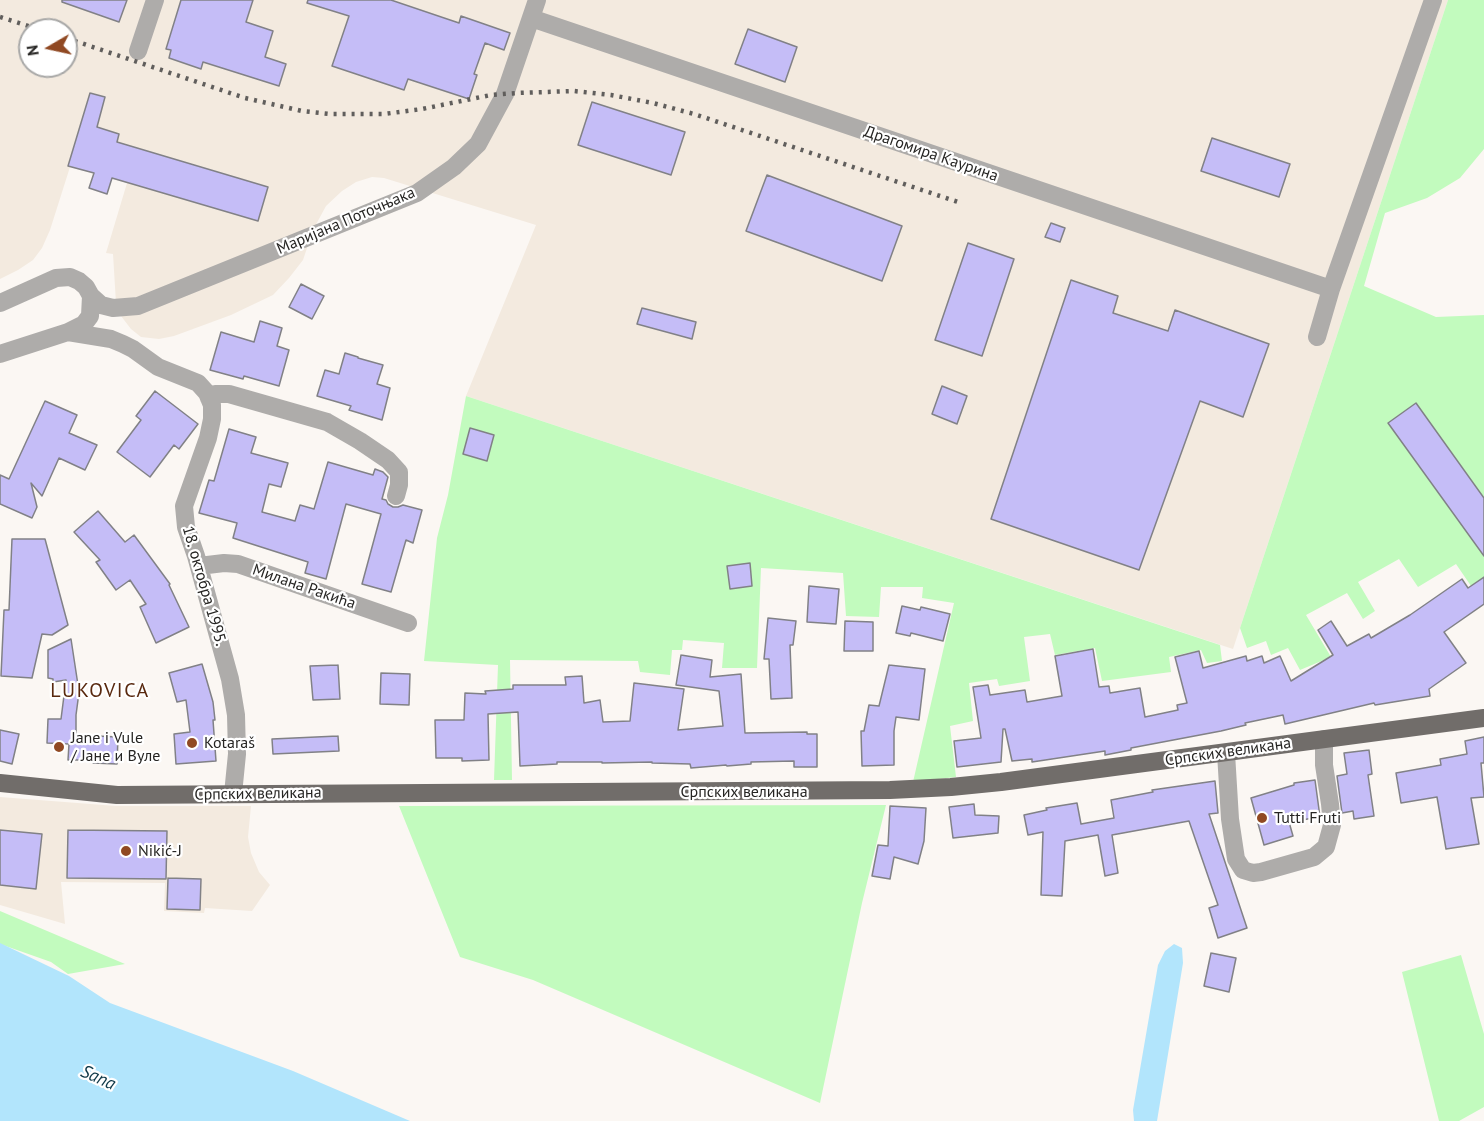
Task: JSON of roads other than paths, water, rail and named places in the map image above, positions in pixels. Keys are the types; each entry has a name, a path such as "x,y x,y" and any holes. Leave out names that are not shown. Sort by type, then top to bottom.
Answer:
{"main road":[{"name":"Српских великана","path":"0,783 117,795 890,790 1001,782 1484,718"}],"street":[{"path":"138,51 155,0"},
{"name":"Маријана Поточњака","path":"0,303 56,278 70,277 86,287 101,305 113,308 138,306 417,193 454,167 478,144 505,94 537,0"},
{"path":"1317,337 1331,289 1433,0"},
{"name":"Драгомира Каурина","path":"531,18 1331,289"},
{"path":"0,354 68,332 84,324 90,316 92,296"},
{"path":"68,332 111,339 133,348 158,368 198,383 209,398 215,394 229,394 327,422 388,460 399,472 396,496"},
{"name":"18. октобра 1995.","path":"209,398 212,405 210,429 184,507 186,527 230,679 236,715 237,754 233,794"},
{"name":"Милана Ракића","path":"199,566 238,564 408,623"},
{"path":"1226,753 1230,819 1236,859 1242,870 1253,873 1261,872 1314,857 1326,847 1332,825 1324,765 1324,740"}],"water":[{"name":"Sana","path":"0,943 69,976 110,1003 293,1071 410,1121 0,1121"},
{"path":"1174,944 1182,948 1183,963 1157,1121 1134,1121 1133,1110 1158,965 1165,951"}],"railway":[{"path":"0,17 18,23"},
{"path":"78,42 245,98 302,111 330,114 384,114 491,95 517,93 574,91 611,95 694,114 961,203"}],"place":[{"name":"Kotaraš","path":"192,743"},
{"name":"Jane i Vule / Јане и Вуле","path":"59,747"},
{"name":"Tutti Fruti","path":"1262,818"},
{"name":"Nikić-J","path":"126,851"}],"district":[{"name":"LUKOVICA","path":"100,691"}]}
